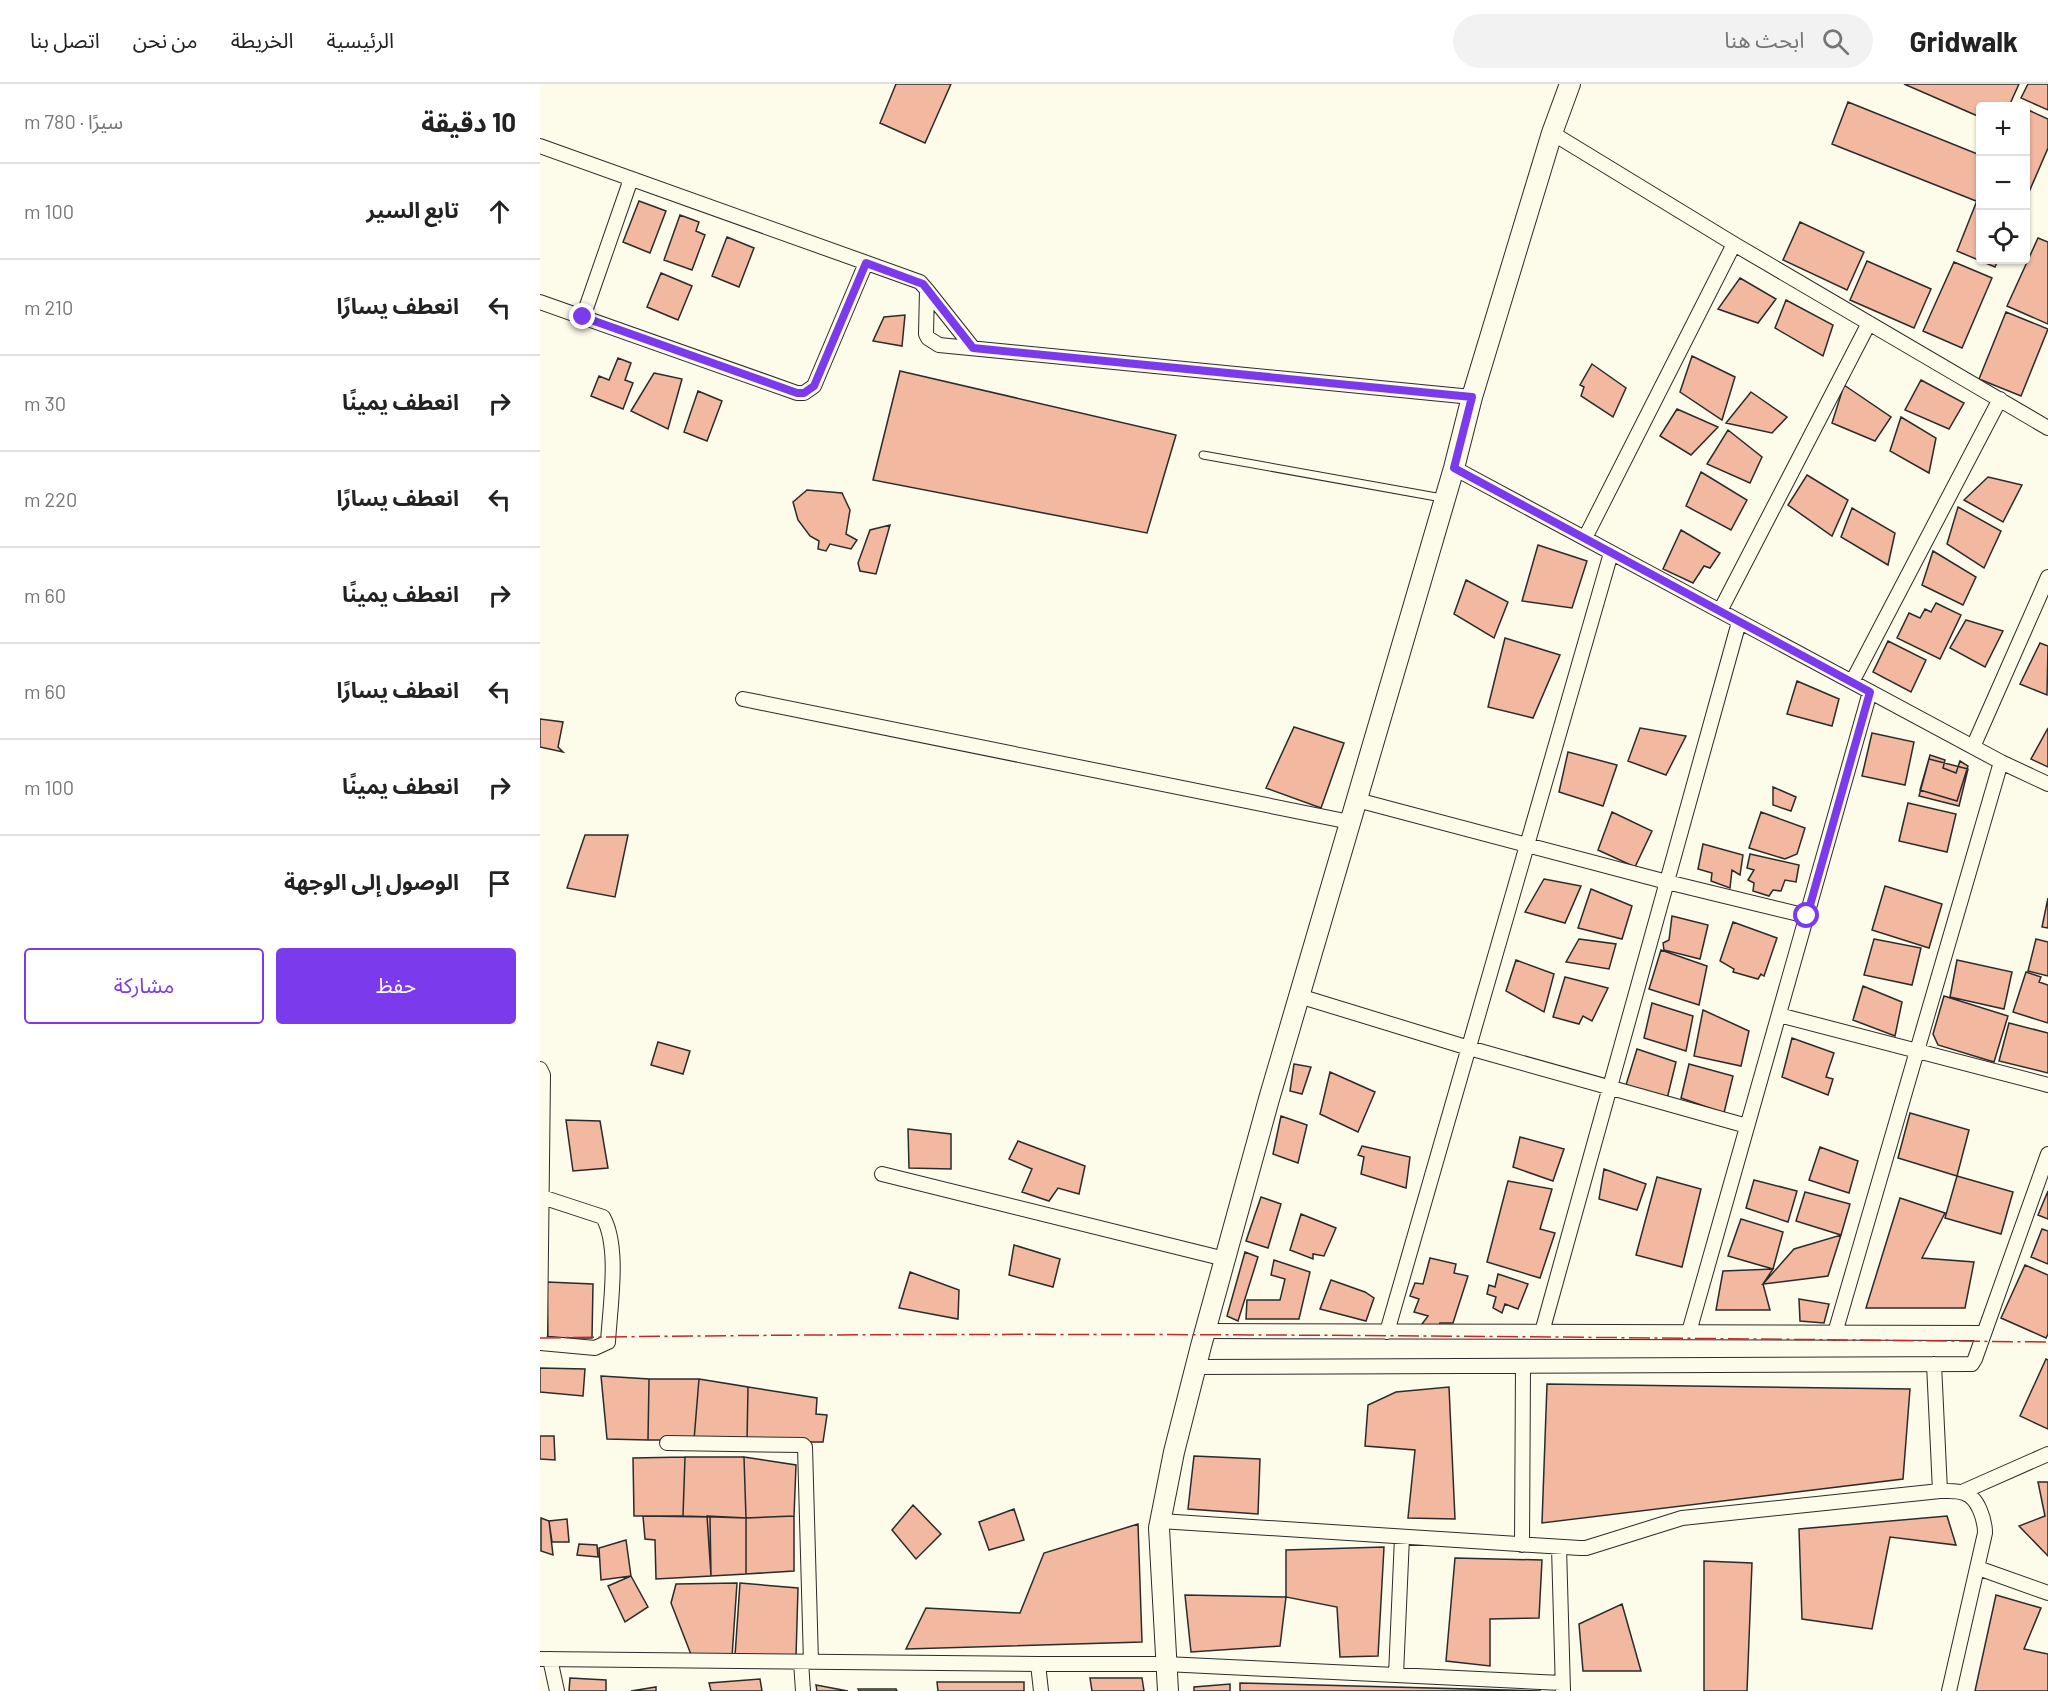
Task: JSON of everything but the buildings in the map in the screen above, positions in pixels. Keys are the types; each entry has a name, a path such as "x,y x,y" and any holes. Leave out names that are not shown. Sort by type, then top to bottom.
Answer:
{"main road":[{"path":"1168,1691 1159,1545 1160,1521 1205,1331 1299,996 1454,468 1472,397 1552,133 1570,84"}],"street":[{"path":"1552,133 1734,244 2048,428"},
{"path":"540,146 920,282 973,348"},
{"path":"583,317 631,179"},
{"path":"1585,538 1734,244"},
{"path":"540,302 797,393 804,393 814,386 866,263"},
{"path":"927,290 925,328 928,338 939,345 1472,397"},
{"path":"1720,611 1869,323"},
{"path":"1852,682 2000,399"},
{"path":"1454,468 2001,762 2048,784"},
{"path":"1387,1332 1611,552"},
{"path":"1973,747 2048,577"},
{"path":"1542,1332 1739,622"},
{"path":"1689,1332 1870,692"},
{"path":"743,699 1350,822"},
{"path":"1835,1333 2001,762"},
{"path":"1357,800 1667,882 1807,916"},
{"path":"1299,996 1469,1048 1747,1126"},
{"path":"1779,1015 2048,1085"},
{"path":"540,1069 543,1075 540,1335"},
{"path":"1196,1367 1972,1364 2048,1154"},
{"path":"882,1174 1225,1259"},
{"path":"540,1343 595,1348 608,1342 613,1251 608,1226 603,1216 542,1197"},
{"path":"1205,1331 1984,1333"},
{"path":"1934,1364 1940,1491"},
{"path":"1522,1545 1523,1366"},
{"path":"667,1443 803,1445 805,1447 806,1662 803,1691"},
{"path":"1962,1492 2048,1454"},
{"path":"1160,1521 1586,1548 1682,1518 1940,1491 1962,1492 1974,1502 1982,1514 1985,1526 1978,1568 1950,1691"},
{"path":"1396,1675 1402,1537"},
{"path":"556,1691 545,1659 1165,1664 1396,1675 1562,1687 1559,1547"},
{"path":"1978,1568 2048,1593"},
{"path":"1038,1664 1041,1691"}],"lane":[{"path":"1203,455 1444,499"}],"power":[{"path":"540,1338 1106,1334 2048,1342"}],"route":[{"path":"583,317 797,393 804,393 814,386 866,263 923,284 973,348 1472,397 1454,468 1870,692 1807,916"}]}
